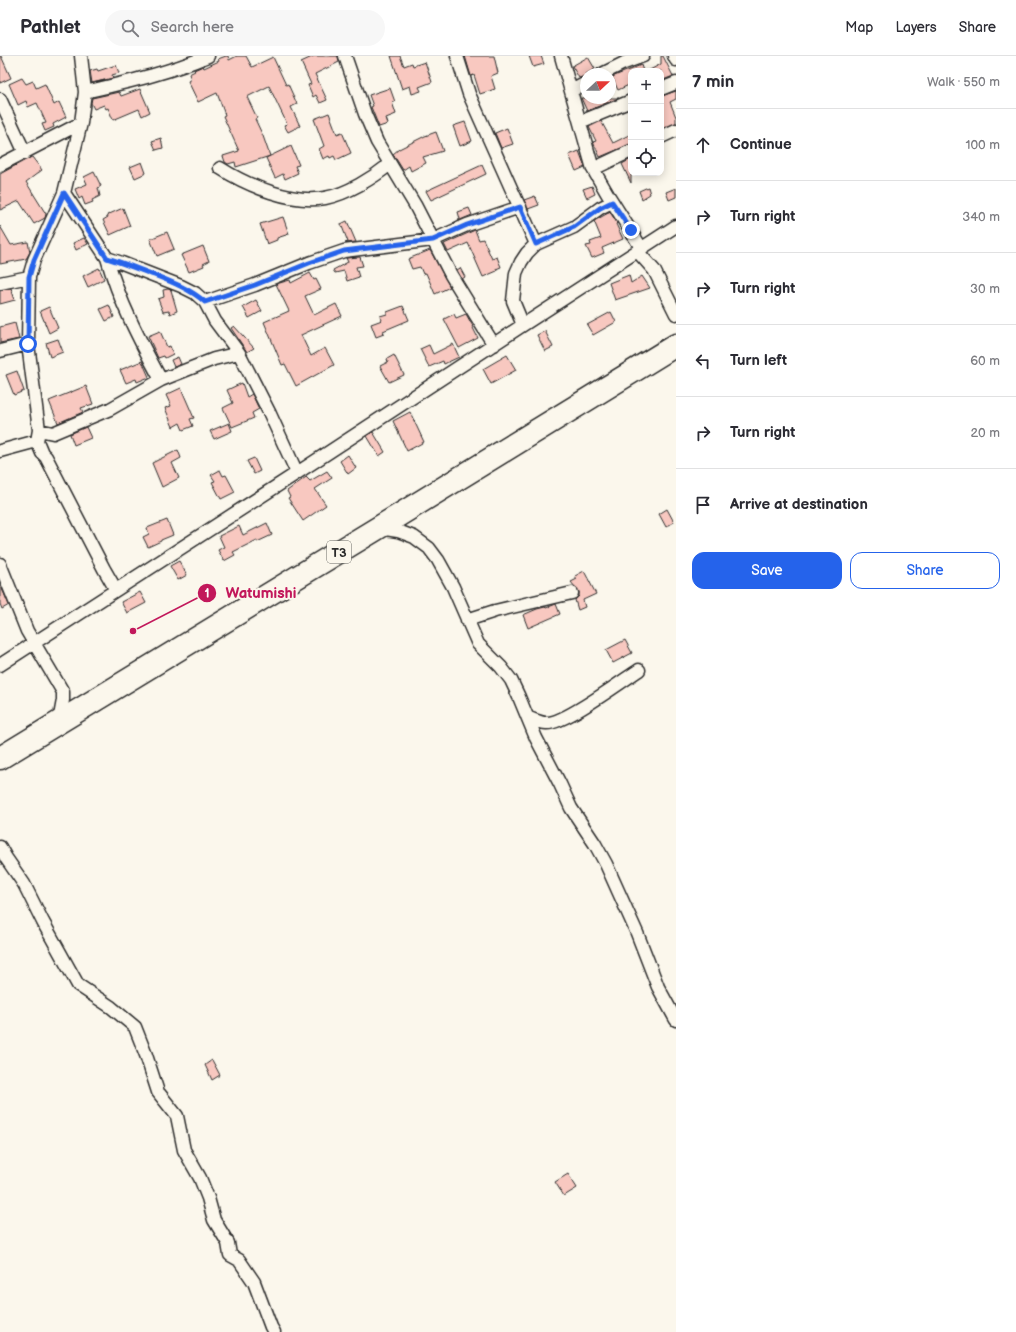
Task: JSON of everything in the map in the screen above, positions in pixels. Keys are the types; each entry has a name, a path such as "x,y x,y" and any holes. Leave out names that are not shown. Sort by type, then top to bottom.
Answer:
{"highway":[{"name":"T3","path":"0,758 676,345"}],"street":[{"path":"81,56 85,92 81,124 64,193 34,260 29,277 28,344 38,435 42,453 46,457 116,590"},
{"path":"85,92 138,80 180,68 208,56"},
{"path":"345,56 365,114 377,142 415,205 451,274 494,345"},
{"path":"458,56 469,94 536,244"},
{"path":"561,56 593,169 640,250 654,270 676,314"},
{"path":"614,68 643,56"},
{"path":"674,56 676,60"},
{"path":"664,88 676,83"},
{"path":"570,91 580,86"},
{"path":"0,99 25,154"},
{"path":"580,122 628,103"},
{"path":"0,165 25,154 81,124"},
{"path":"664,136 676,130"},
{"path":"593,169 628,152"},
{"path":"220,168 263,189 294,199 325,198 344,192 374,177 390,164"},
{"path":"64,193 107,258 112,276 128,314 161,380"},
{"path":"523,324 513,301 516,273 524,257 536,244 574,227 600,208 612,202"},
{"path":"205,302 255,285 309,263 344,251 433,240 467,225 520,207"},
{"path":"0,665 298,473 494,345 523,324 676,226"},
{"path":"107,258 181,286 195,293 205,302 215,321 239,353 298,473"},
{"path":"0,283 29,277"},
{"path":"0,351 28,344"},
{"path":"0,451 38,435 53,434 110,409 161,380 214,359 239,353"},
{"path":"378,528 398,531 414,536 429,548 438,560 453,586 480,647 501,667 511,680 543,753 571,808 595,844 606,864 637,933 658,988 676,1020"},
{"path":"0,564 26,631 63,692 59,722"},
{"path":"467,620 495,611 572,593"},
{"path":"528,718 545,723 554,722 593,701 639,670"},
{"path":"0,847 24,884 78,985 111,1007 135,1027 158,1092 177,1116 184,1150 200,1178 208,1198 214,1220 228,1243 230,1255 239,1260 254,1282 274,1332"}],"building":[{"path":"0,56 11,78 0,83"},
{"path":"228,56 229,60 237,56 246,56 252,67 273,57 297,104 291,107 300,126 288,132 284,125 287,124 269,86 247,97 257,118 255,119 270,156 236,167 235,162 228,164 225,162 223,156 239,151 223,116 225,115 217,93 198,102 188,81 191,79 189,74 195,71 194,70 203,66 204,68"},
{"path":"314,56 338,56 339,62 315,74 327,100 320,103 316,95 313,97 308,85 311,84 301,62"},
{"path":"391,56 400,56 404,66 412,63 413,66 425,62 432,82 419,87 421,91 412,94 410,86 402,89"},
{"path":"465,56 494,56 498,73 491,76 495,89 480,94 474,75 471,76"},
{"path":"529,56 541,56 544,64 533,67"},
{"path":"661,56 663,56 673,76 664,80 664,68 654,68 661,64"},
{"path":"588,57 594,68 580,68 579,78 572,66"},
{"path":"116,65 119,73 112,75 113,78 92,83 90,71 97,69 98,71"},
{"path":"641,65 642,68 634,68"},
{"path":"628,70 628,85 618,90 616,86 616,75"},
{"path":"22,78 26,84 33,81 36,88 45,84 54,105 59,102 66,117 53,124 54,127 45,131 42,124 46,123 37,103 28,107 26,101 18,105 9,84"},
{"path":"390,88 395,102 392,102 396,114 386,118 388,124 379,127 371,107 373,106 369,95"},
{"path":"140,89 150,112 142,116 139,109 113,120 108,108 106,109 104,105 94,109 91,103 92,98 119,92 121,96"},
{"path":"676,91 676,99 670,102 676,117 676,123 664,128 664,104 664,95"},
{"path":"584,104 604,104 587,111"},
{"path":"329,113 337,134 342,132 351,153 336,160 334,156 330,158 329,156 323,159 319,149 324,146 314,119"},
{"path":"601,121 613,143 628,136 628,145 600,157 593,142 596,141 589,127"},
{"path":"465,122 472,141 460,146 453,126"},
{"path":"507,128 513,144 501,148 495,133"},
{"path":"436,132 443,151 423,157 426,163 411,171 409,166 403,170 393,154 399,149"},
{"path":"161,138 163,148 156,150 152,141"},
{"path":"291,146 299,165 295,166 298,173 285,179 283,174 275,178 266,158"},
{"path":"579,151 585,167 576,171 569,155"},
{"path":"31,157 42,170 26,182 46,214 45,218 34,224 19,201 0,210 0,174"},
{"path":"628,161 628,176 631,176 631,183 622,164"},
{"path":"142,162 146,173 135,178 130,167"},
{"path":"482,165 486,174 431,200 426,191"},
{"path":"94,172 101,186 98,188 100,196 92,200 93,202 85,205 82,197 79,199 75,189 87,184 84,177"},
{"path":"592,186 595,194 587,198 583,189"},
{"path":"648,187 650,194 642,199 639,191"},
{"path":"676,188 676,197 669,200 666,192"},
{"path":"535,196 539,205 528,209 524,200"},
{"path":"123,208 130,226 110,235 103,220 108,217 107,215"},
{"path":"469,208 472,215 453,223 460,219 458,212"},
{"path":"610,212 617,223 616,224 623,239 602,248 604,253 592,258 586,246 591,245 590,242 601,238 594,221"},
{"path":"283,217 289,234 277,238 277,240 267,244 260,224"},
{"path":"347,221 356,242 345,243 348,242 341,224"},
{"path":"0,226 11,245 28,242 30,252 26,259 0,264"},
{"path":"475,230 479,240 483,239 492,259 497,257 501,267 496,269 497,271 483,277 468,243 448,252 444,244"},
{"path":"167,232 174,249 157,256 150,239"},
{"path":"84,238 88,244 76,250 73,243"},
{"path":"203,246 209,261 203,264 204,266 189,272 181,255"},
{"path":"430,250 450,287 435,294 426,273 423,274 420,267 412,269 408,259"},
{"path":"360,257 363,266 356,267 359,277 347,281 344,271 335,273 333,270 348,262 346,258"},
{"path":"99,268 104,279 88,287 83,276"},
{"path":"460,268 465,277 462,279 457,270"},
{"path":"310,273 314,280 316,279 321,289 305,296 314,315 336,304 342,316 301,335 311,356 325,348 334,365 296,386 285,364 282,365 264,322 289,311 276,284 290,280 291,283"},
{"path":"629,275 631,283 642,276 650,288 615,300 609,283"},
{"path":"11,288 15,300 0,304 0,290"},
{"path":"163,290 171,290 177,311 170,314 169,311 163,312 158,299 164,297"},
{"path":"256,300 262,311 249,318 243,307"},
{"path":"109,305 114,317 106,321 100,309"},
{"path":"403,306 409,320 383,331 384,334 376,337 371,324 382,320 380,316 387,314 387,312"},
{"path":"49,307 58,328 49,333 40,311"},
{"path":"611,312 616,322 593,335 587,325"},
{"path":"454,314 456,318 466,314 478,338 459,348 444,319"},
{"path":"15,323 19,339 0,343 0,327"},
{"path":"234,326 254,348 247,352 231,328"},
{"path":"160,331 167,347 170,346 173,354 165,358 164,356 158,358 148,336"},
{"path":"545,331 553,347 545,351 537,335"},
{"path":"58,339 63,352 50,357 46,343"},
{"path":"453,344 459,357 444,364 443,361 429,367 420,349 429,345 433,354"},
{"path":"394,355 404,375 389,382 380,366 388,362 387,359"},
{"path":"507,355 516,370 491,384 483,369"},
{"path":"178,357 181,364 174,367 171,360"},
{"path":"142,361 149,377 137,382 136,379 126,383 120,370"},
{"path":"17,371 24,391 14,395 6,375"},
{"path":"242,383 247,397 252,394 259,409 252,413 254,418 232,427 223,408 233,403 227,390"},
{"path":"86,386 93,404 81,408 83,412 58,423 49,401"},
{"path":"181,388 194,418 190,419 193,426 183,430 180,423 173,427 165,408 171,406 166,395"},
{"path":"410,412 424,442 407,451 393,421"},
{"path":"229,423 232,431 214,439 210,431"},
{"path":"86,427 91,438 74,445 70,434"},
{"path":"373,432 385,452 379,456 367,436"},
{"path":"178,450 181,458 172,463 179,478 162,487 152,463"},
{"path":"348,455 356,468 348,474 340,461"},
{"path":"254,458 260,471 254,474 247,461"},
{"path":"220,470 223,476 226,475 235,492 221,499 212,482 215,481 211,475"},
{"path":"327,471 332,478 315,489 326,505 303,521 288,498 290,497 287,491 306,477 310,481"},
{"path":"667,509 674,522 666,527 659,514"},
{"path":"167,520 173,535 148,547 143,537 149,534 147,528"},
{"path":"267,523 272,535 257,542 257,540 233,552 235,555 224,561 218,550 224,547 219,536 239,526 243,535"},
{"path":"179,561 187,575 178,580 170,566"},
{"path":"584,571 596,594 583,600 585,607 578,610 575,600 579,596 579,592 571,582 577,579 575,576"},
{"path":"0,584 9,605 2,609 0,604"},
{"path":"140,592 146,603 127,613 121,602"},
{"path":"556,604 560,614 528,628 523,615 537,609 546,608"},
{"path":"625,640 632,653 613,663 606,650"},
{"path":"212,1060 220,1075 212,1080 205,1065"},
{"path":"568,1174 577,1188 564,1196 555,1182"}],"place":[{"name":"Watumishi","path":"133,631"}],"route":[{"path":"28,344 29,277 34,260 64,193 107,258 181,286 195,293 205,302 255,285 309,263 344,251 433,240 467,225 520,207 536,244 574,227 600,208 612,202 631,230"}]}
